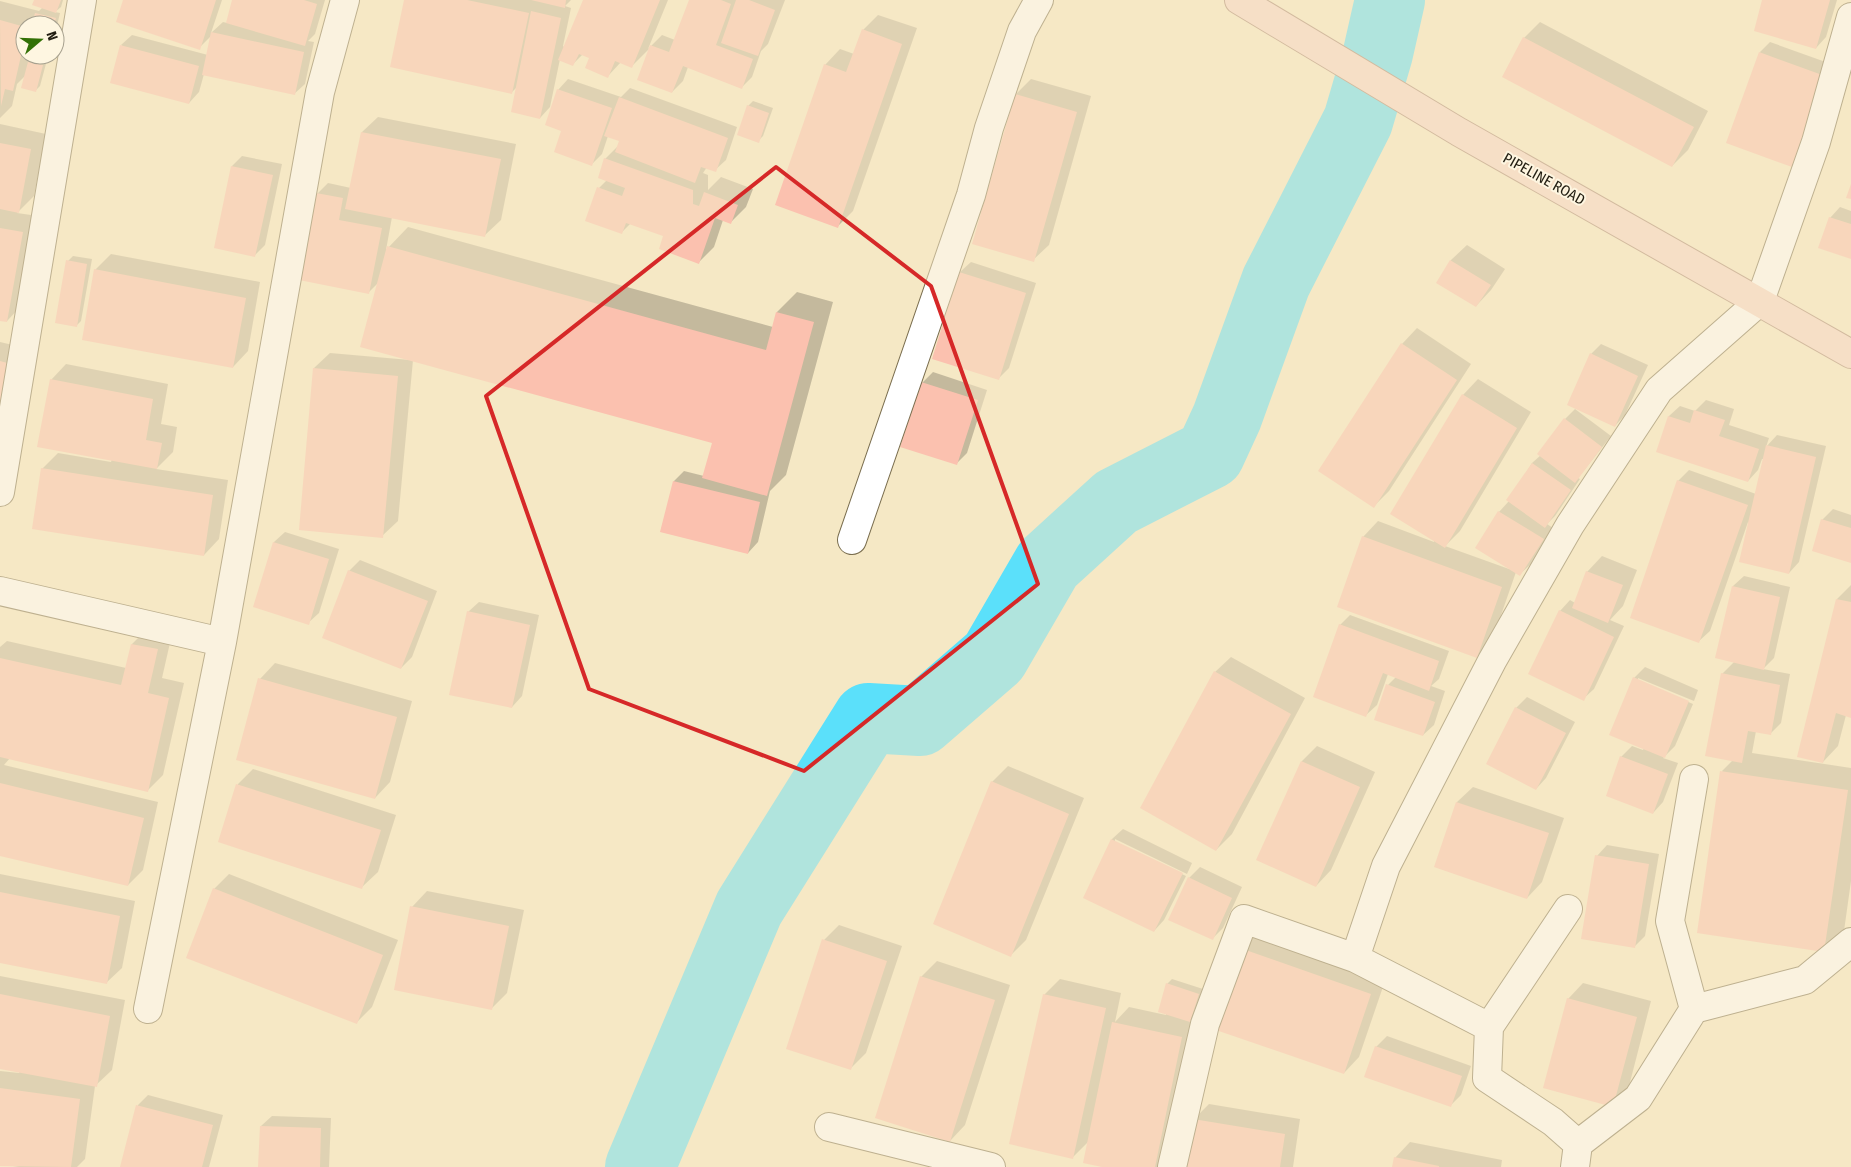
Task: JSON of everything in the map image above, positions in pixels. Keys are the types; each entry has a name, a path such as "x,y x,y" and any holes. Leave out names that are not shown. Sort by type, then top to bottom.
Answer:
{"main road":[{"name":"PIPELINE ROAD","path":"1239,0 1459,132 1851,354"}],"street":[{"path":"0,492 82,0"},
{"path":"148,1009 222,642 320,92 344,0"},
{"path":"852,540 968,205 989,128 1022,31 1038,0"},
{"path":"1355,958 1386,866 1492,661 1570,524 1659,390 1760,301 1816,142 1851,17"},
{"path":"0,591 222,642"},
{"path":"1694,779 1670,921 1694,1008"},
{"path":"1568,909 1490,1027 1488,1078 1553,1122 1576,1156 1638,1098 1694,1008 1805,980 1851,942"},
{"path":"1172,1167 1205,1024 1244,919 1355,958 1490,1027"},
{"path":"829,1127 991,1167"}],"highlighted area":[{"path":"776,167 931,286 1038,584 804,771 589,689 486,396"}],"building":[{"path":"34,0 61,0 56,13 32,5"},
{"path":"123,0 216,0 200,50 116,22"},
{"path":"232,0 304,0 317,4 305,46 226,23"},
{"path":"404,0 467,0 529,13 512,94 390,67"},
{"path":"531,0 566,0 565,8"},
{"path":"583,0 660,0 632,68 615,61 608,78 585,68 589,58 579,54 573,66 558,60"},
{"path":"689,0 721,0 731,4 716,45 753,59 742,89 683,66 672,93 637,80 650,45 669,52"},
{"path":"736,0 749,0 775,10 758,56 721,43"},
{"path":"1762,0 1830,0 1816,49 1754,31"},
{"path":"531,11 561,18 540,119 511,112"},
{"path":"0,20 15,24 15,65 19,65 13,91 5,89 1,106"},
{"path":"862,29 902,44 838,228 775,205 824,64 846,72"},
{"path":"211,32 304,52 295,95 202,75"},
{"path":"1523,37 1694,127 1672,167 1502,77"},
{"path":"120,45 199,66 189,104 110,83"},
{"path":"1759,52 1825,76 1792,167 1726,143"},
{"path":"27,65 43,65 36,92 21,88"},
{"path":"557,89 612,108 592,166 554,152 561,131 545,125"},
{"path":"1015,94 1077,112 1034,262 972,244"},
{"path":"619,97 728,138 716,172 701,167 695,183 615,152 619,141 604,136"},
{"path":"747,105 769,113 759,143 737,135"},
{"path":"361,132 501,159 485,237 345,209"},
{"path":"0,143 31,149 19,213 0,209"},
{"path":"604,158 693,190 693,204 699,206 704,192 738,205 731,224 715,218 699,264 659,249 663,236 626,223 622,234 585,221 597,187 622,196 625,188 598,178"},
{"path":"231,166 273,175 255,257 214,248"},
{"path":"1851,184 1851,199 1846,198"},
{"path":"316,193 343,198 339,220 382,228 369,294 299,280"},
{"path":"1829,217 1851,224 1851,259 1818,248"},
{"path":"0,228 23,232 7,322 0,321"},
{"path":"387,246 766,350 776,312 814,322 767,496 702,478 712,443 360,347"},
{"path":"66,260 87,264 77,327 55,323"},
{"path":"1450,260 1491,285 1476,307 1436,283"},
{"path":"94,269 246,298 233,368 82,340"},
{"path":"959,272 1026,293 999,380 932,359"},
{"path":"1401,343 1457,380 1374,508 1318,471"},
{"path":"1590,353 1638,376 1615,427 1567,405"},
{"path":"0,361 15,365 0,428"},
{"path":"313,368 398,376 383,538 299,530"},
{"path":"50,379 153,399 146,440 162,443 157,469 37,447"},
{"path":"921,382 978,400 957,465 900,447"},
{"path":"1462,394 1517,428 1445,548 1390,514"},
{"path":"1694,410 1725,420 1719,436 1759,449 1748,482 1656,452 1668,416 1690,423"},
{"path":"1564,418 1602,447 1575,483 1537,454"},
{"path":"1766,445 1816,457 1789,574 1739,562"},
{"path":"1532,463 1571,490 1545,528 1506,500"},
{"path":"41,468 213,495 204,556 32,529"},
{"path":"1677,480 1748,505 1699,643 1630,618"},
{"path":"673,481 760,502 748,554 660,532"},
{"path":"1498,511 1544,539 1520,576 1475,548"},
{"path":"1821,519 1851,528 1851,563 1812,551"},
{"path":"1362,536 1502,587 1477,658 1337,607"},
{"path":"273,542 329,559 309,625 253,607"},
{"path":"348,570 428,601 401,669 322,638"},
{"path":"1586,571 1623,585 1608,623 1572,608"},
{"path":"1732,586 1780,597 1764,670 1715,658"},
{"path":"1836,599 1851,602 1851,718 1836,713 1823,763 1797,757"},
{"path":"1559,610 1614,637 1584,701 1528,674"},
{"path":"467,611 530,625 512,708 449,695"},
{"path":"1339,624 1439,661 1429,691 1383,673 1366,717 1313,697"},
{"path":"131,644 158,649 148,693 169,698 148,792 0,757 0,658 121,685"},
{"path":"1214,671 1291,714 1216,851 1140,808"},
{"path":"1721,673 1780,685 1771,735 1748,731 1742,763 1705,756"},
{"path":"1633,677 1689,701 1665,758 1609,735"},
{"path":"258,678 397,717 375,799 236,760"},
{"path":"1386,684 1435,702 1423,736 1374,720"},
{"path":"1515,707 1566,733 1536,790 1486,764"},
{"path":"1620,756 1668,774 1653,814 1606,796"},
{"path":"1301,761 1360,787 1316,887 1256,860"},
{"path":"1720,771 1848,790 1824,952 1697,933"},
{"path":"991,781 1069,814 1011,957 933,924"},
{"path":"0,783 144,818 128,886 0,856"},
{"path":"236,784 381,830 362,889 218,842"},
{"path":"1456,802 1549,833 1527,899 1434,867"},
{"path":"1111,839 1183,873 1154,932 1083,898"},
{"path":"1595,855 1649,864 1635,948 1581,939"},
{"path":"1188,877 1232,898 1213,940 1168,920"},
{"path":"213,888 383,955 357,1024 186,958"},
{"path":"0,892 120,916 107,984 0,963"},
{"path":"410,906 509,926 492,1010 394,990"},
{"path":"822,939 887,961 851,1070 786,1049"},
{"path":"1240,948 1371,994 1344,1074 1213,1029"},
{"path":"920,976 995,1000 950,1142 875,1118"},
{"path":"1166,983 1199,994 1190,1022 1158,1012"},
{"path":"0,994 110,1016 97,1087 0,1069"},
{"path":"1043,994 1106,1008 1073,1159 1009,1144"},
{"path":"1567,998 1637,1017 1613,1107 1543,1088"},
{"path":"1112,1022 1182,1037 1155,1167 1102,1167 1083,1163"},
{"path":"1375,1046 1462,1076 1451,1107 1364,1077"},
{"path":"0,1088 80,1099 71,1167 0,1166"},
{"path":"136,1105 213,1125 202,1167 120,1167"},
{"path":"1193,1119 1285,1134 1280,1167 1185,1167"},
{"path":"260,1126 321,1128 320,1167 258,1167"},
{"path":"1394,1157 1439,1166 1439,1167 1392,1167"}],"waterway":[{"path":"640,1167 749,908 868,718 920,721 994,657 1048,564 1116,502 1210,454 1227,417 1276,282 1358,121 1378,53 1390,0"}]}
